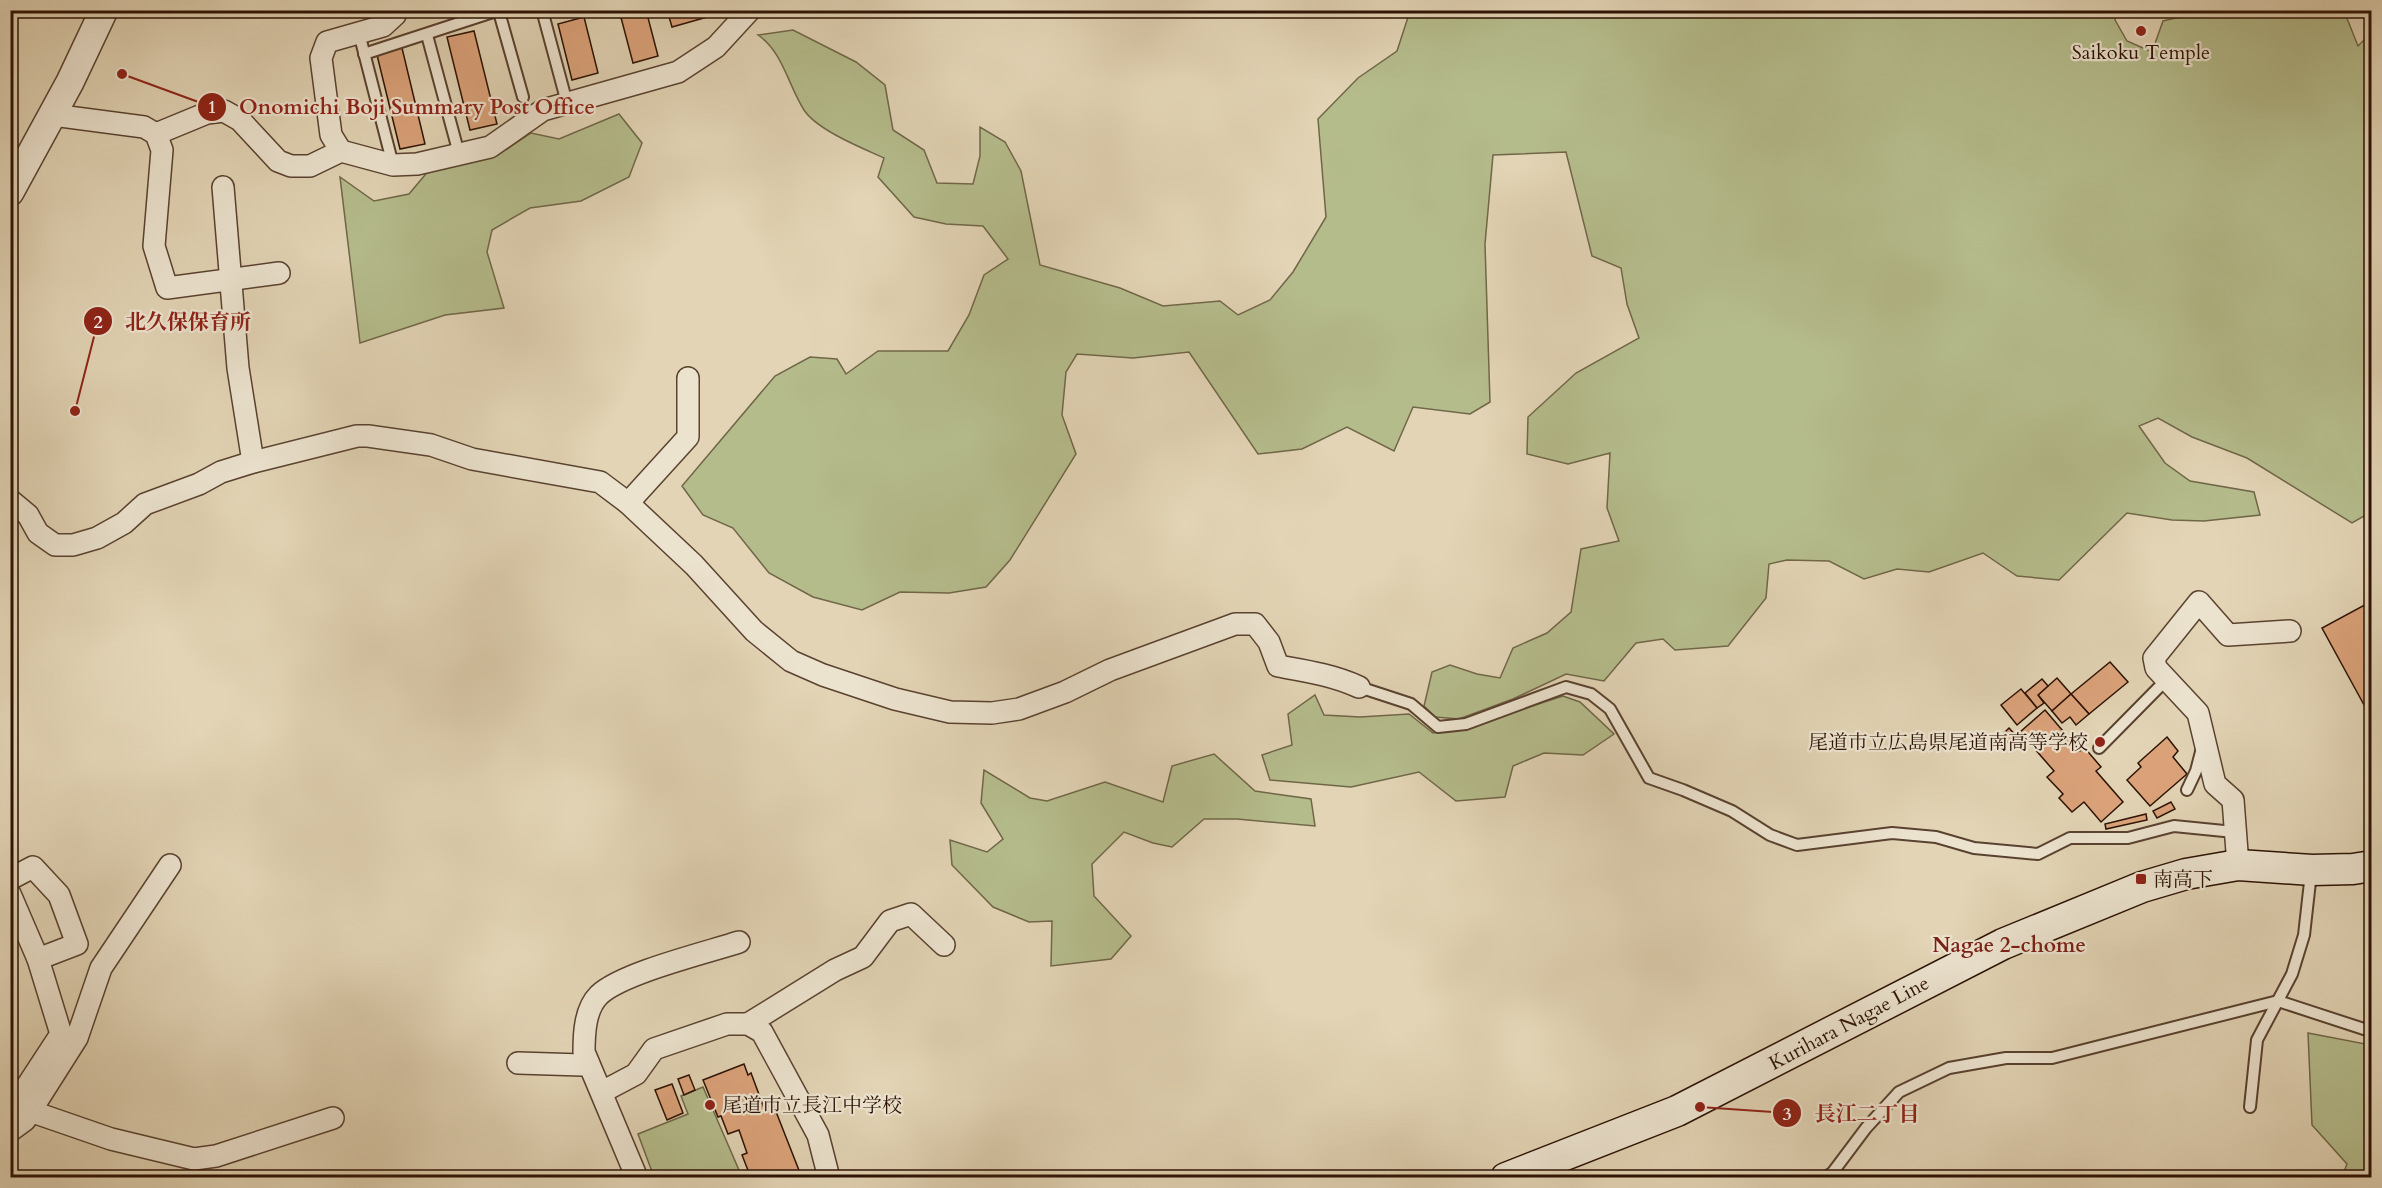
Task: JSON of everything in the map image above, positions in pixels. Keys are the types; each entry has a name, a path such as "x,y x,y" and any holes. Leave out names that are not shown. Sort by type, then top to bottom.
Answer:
{"main road":[{"name":"Kurihara Nagae Line","path":"1506,1178 1555,1164 1677,1111 2003,944 2142,887 2186,874 2238,865 2312,870 2372,866"}],"street":[{"path":"10,192 53,114 104,10"},
{"path":"341,151 331,135 321,58 327,42 383,26 395,15 395,10"},
{"path":"156,134 207,113 224,111 240,120 278,161 291,166 310,166 341,151 393,165 417,164 490,147 543,110 678,72 717,47 750,10"},
{"path":"53,114 144,127 156,134 162,150 154,246 167,288 279,273"},
{"path":"223,187 238,368 253,462"},
{"path":"628,503 688,437 688,378"},
{"path":"10,500 28,514 38,533 55,545 73,545 97,538 124,523 145,504 200,484 221,472 253,462 368,435 431,445 472,459 600,482 628,503 694,565 754,631 791,661 823,675 895,699 950,712 992,713 1019,709 1065,692 1110,669 1235,624 1255,624 1269,642 1278,666 1317,672 1359,687"},
{"path":"2238,865 2233,800 2215,784 2198,712 2156,668 2154,658 2199,602 2228,635 2290,631"},
{"path":"15,1121 77,1038 101,969 170,865"},
{"path":"10,879 33,867 59,895 77,944 38,959"},
{"path":"10,894 38,959 61,1035 15,1121"},
{"path":"748,1024 835,970 863,957 890,921 911,914 944,945"},
{"path":"637,1178 584,1052 584,1032 588,1015 598,995 621,980 739,942"},
{"path":"602,1092 636,1074 654,1049 727,1024 748,1024 762,1032 818,1135 829,1178"},
{"path":"518,1063 582,1065 588,1062"},
{"path":"15,1121 111,1139 199,1168 216,1156 333,1118"}],"lane":[{"path":"364,54 493,12 512,10"},
{"path":"543,10 567,103"},
{"path":"500,12 523,97"},
{"path":"359,33 393,165"},
{"path":"427,35 459,154"},
{"path":"2099,748 2167,679"},
{"path":"1359,687 1411,704 1438,727 1466,724 1566,687 1591,694 1610,709 1649,778 1732,811 1770,835 1797,845 1892,833 1936,837 1974,848 2038,854 2070,838 2128,838 2174,826 2234,832"},
{"path":"2187,790 2196,771 2204,738"},
{"path":"2250,1107 2257,1040 2292,974 2304,935 2312,870"},
{"path":"1825,1178 1833,1172 1866,1128 1899,1092 1949,1068 2006,1058 2052,1058 2278,1001 2367,1030 2372,1029"}],"green space":[{"path":"1993,10 2118,11 2115,20 2127,41 2152,52 2163,21 2209,10 2318,10 2346,16 2358,46 2371,33 2371,512 2352,523 2247,458 2192,437 2158,418 2139,426 2165,463 2190,481 2254,492 2260,515 2204,521 2172,520 2127,513 2059,580 2017,576 1983,553 1929,572 1897,569 1864,579 1829,561 1787,560 1769,564 1766,598 1728,646 1675,650 1663,639 1636,643 1604,681 1566,674 1513,699 1459,719 1435,717 1424,706 1432,672 1450,665 1477,674 1500,678 1513,648 1547,633 1571,612 1581,549 1619,541 1607,508 1610,453 1568,464 1527,454 1528,417 1576,373 1639,338 1627,304 1621,268 1592,256 1566,152 1493,155 1485,244 1490,402 1470,414 1413,407 1394,451 1347,427 1302,449 1258,454 1189,352 1133,358 1077,354 1066,372 1062,415 1076,454 1010,560 986,587 949,593 900,592 862,610 813,597 769,573 733,528 703,515 682,486 775,376 810,357 837,359 846,374 878,351 948,351 969,315 984,275 1008,259 983,226 946,224 914,217 878,177 884,158 841,138 810,117 798,100 773,50 758,35 793,30 856,62 885,85 893,130 924,150 937,183 973,184 980,156 980,127 1005,142 1021,171 1040,265 1120,288 1163,306 1220,301 1238,315 1270,300 1293,272 1326,217 1318,119 1358,78 1397,51 1410,11 1982,11 1983,13"},
{"path":"619,114 642,143 629,177 581,201 530,208 492,230 487,252 504,308 445,315 360,343 340,177 374,201 409,194 430,169 507,149 531,133 559,139"},
{"path":"1315,695 1324,715 1360,717 1409,714 1433,733 1459,729 1563,696 1580,702 1614,734 1583,755 1544,753 1513,766 1505,797 1456,801 1419,772 1351,787 1270,780 1262,755 1292,745 1288,714"},
{"path":"1214,754 1255,791 1311,799 1315,826 1237,819 1204,819 1172,847 1153,843 1124,832 1092,864 1094,896 1131,936 1111,959 1051,966 1052,921 1029,922 993,907 952,865 950,840 987,852 1003,839 981,803 984,770 1030,798 1047,801 1105,782 1163,802 1172,766"},
{"path":"2308,1033 2371,1045 2371,1177 2342,1177 2347,1164 2312,1125"},
{"path":"703,1087 742,1177 654,1177 638,1134 688,1114 681,1096"}],"building":[{"path":"619,10 646,10 658,56 633,63"},
{"path":"667,10 732,10 672,27"},
{"path":"584,17 598,73 572,80 558,24"},
{"path":"474,31 497,124 470,130 447,37"},
{"path":"402,48 425,144 400,149 377,55"},
{"path":"2372,601 2372,712 2369,714 2322,628"},
{"path":"2110,662 2128,682 2089,714 2071,694"},
{"path":"2057,678 2071,694 2052,711 2038,695"},
{"path":"2042,679 2048,686 2038,695 2044,703 2037,708 2025,693"},
{"path":"2021,689 2037,708 2017,725 2001,705"},
{"path":"2071,694 2089,714 2076,725 2070,717 2062,723 2052,711"},
{"path":"2045,710 2080,751 2084,747 2101,767 2096,771 2123,802 2101,822 2084,802 2072,812 2059,798 2063,794 2047,777 2054,771 2020,732"},
{"path":"2009,728 2019,739 2012,746 2001,736"},
{"path":"2167,737 2178,751 2173,757 2187,774 2150,806 2127,780 2141,767 2138,763"},
{"path":"2171,802 2175,809 2157,818 2153,811"},
{"path":"2146,814 2147,820 2106,829 2105,824"},
{"path":"744,1064 748,1075 751,1073 764,1108 773,1104 802,1178 751,1178 742,1155 747,1153 739,1130 728,1134 721,1116 718,1117 703,1080"},
{"path":"689,1075 695,1090 684,1095 678,1079"},
{"path":"672,1084 683,1113 667,1120 655,1090"}],"place":[{"name":"Saikoku Temple","path":"2141,31"},
{"name":"Onomichi Boji Summary Post Office","path":"122,74"},
{"name":"北久保保育所","path":"75,411"},
{"name":"尾道市立広島県尾道南高等学校","path":"2100,742"},
{"name":"南高下","path":"2141,879"},
{"name":"尾道市立長江中学校","path":"710,1105"},
{"name":"長江二丁目","path":"1700,1107"}],"district":[{"name":"Nagae 2-chome","path":"2009,945"}]}
